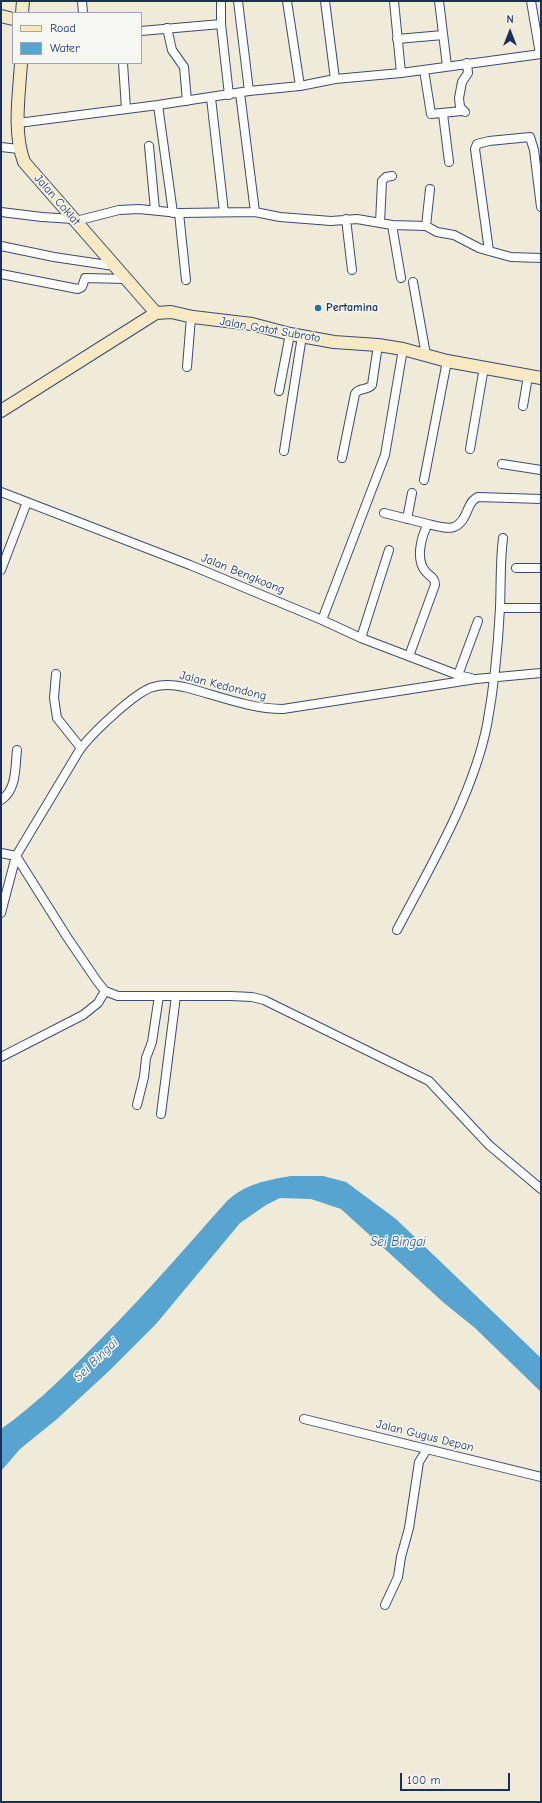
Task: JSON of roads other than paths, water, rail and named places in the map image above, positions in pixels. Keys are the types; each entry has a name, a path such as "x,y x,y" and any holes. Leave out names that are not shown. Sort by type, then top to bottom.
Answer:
{"main road":[{"path":"22,12 23,1"},
{"path":"1,16 12,19"},
{"name":"Jalan Coklat","path":"21,64 18,123 19,149 24,162 156,313"},
{"name":"Jalan Gatot Subroto","path":"156,313 171,312 191,317 252,324 296,335 334,342 378,345 403,349 447,361 541,378"},
{"path":"1,411 156,313"}],"street":[{"path":"82,1 83,12"},
{"path":"221,1 221,24 229,95"},
{"path":"238,1 249,91"},
{"path":"287,1 300,86"},
{"path":"325,1 335,79"},
{"path":"394,1 401,73"},
{"path":"439,1 447,66"},
{"path":"18,123 211,98 249,91 300,86 335,79 401,73 540,54 531,1"},
{"path":"142,31 221,24"},
{"path":"167,28 172,50 184,67 187,101"},
{"path":"397,39 442,35"},
{"path":"123,64 126,109"},
{"path":"424,70 429,112 432,114 443,114 464,112 459,98 462,82 468,73 467,64"},
{"path":"240,93 255,212"},
{"path":"211,98 224,212"},
{"path":"158,105 186,280"},
{"path":"443,114 449,162"},
{"path":"489,251 476,146 485,142 528,136 538,150 541,206"},
{"path":"149,146 155,210"},
{"path":"1,147 19,149"},
{"path":"380,223 382,181 383,179 392,176"},
{"path":"426,226 430,189"},
{"path":"1,212 74,220 119,210 139,209 176,213 255,212 280,217 331,221 346,219 370,220 392,225 426,226 437,232 454,235 478,248 511,257 541,258"},
{"path":"346,219 352,270"},
{"path":"392,225 401,278"},
{"path":"1,246 54,257 114,266"},
{"path":"1,274 78,289 81,289 84,279 87,278 126,279"},
{"path":"413,282 426,355"},
{"path":"187,367 191,317"},
{"path":"279,392 296,335"},
{"path":"284,451 296,335"},
{"path":"342,458 355,394 360,389 370,388 372,385 378,345"},
{"path":"322,620 385,455 403,349"},
{"path":"424,480 447,361"},
{"path":"470,449 484,367"},
{"path":"523,406 528,376"},
{"path":"502,464 541,470"},
{"name":"Jalan Bengkoang","path":"1,492 190,565 322,620 361,638 458,675 476,679"},
{"path":"407,520 412,493"},
{"path":"384,513 407,520 445,528 457,527 470,504 478,497 541,499"},
{"path":"1,570 27,502"},
{"path":"409,656 435,584 434,579 424,569 420,547 423,534 428,524"},
{"path":"397,930 457,812 475,770 487,726 494,677 500,608 500,569 503,538"},
{"path":"361,638 389,550"},
{"path":"516,568 541,568"},
{"path":"500,608 541,608"},
{"path":"458,675 478,621"},
{"name":"Jalan Kedondong","path":"1,913 16,856 81,748 88,738 134,699 153,687 173,685 268,709 283,709 476,679 541,673"},
{"path":"56,674 54,698 57,718 81,748"},
{"path":"1,800 8,795 13,782 17,750"},
{"path":"1,853 16,856 67,937 105,991 118,996 231,996 252,997 264,1000 429,1081 489,1145 541,1189"},
{"path":"1,1057 83,1015 98,1003 105,991"},
{"path":"137,1105 144,1077 146,1058 152,1042 158,996"},
{"path":"161,1114 176,996"},
{"name":"Jalan Gugus Depan","path":"304,1419 541,1477"},
{"path":"385,1605 398,1578 401,1557 409,1528 418,1462 427,1449"}],"water":[{"name":"Sei Bingai","path":"291,1176 323,1176 346,1182 396,1219 541,1358 541,1392 475,1328 444,1303 341,1209 311,1199 280,1198 266,1205 240,1223 156,1324 110,1370 57,1419 20,1449 1,1471 1,1429 44,1395 102,1338 227,1201 241,1190 265,1181"}],"place":[{"name":"Pertamina","path":"318,308"}]}
